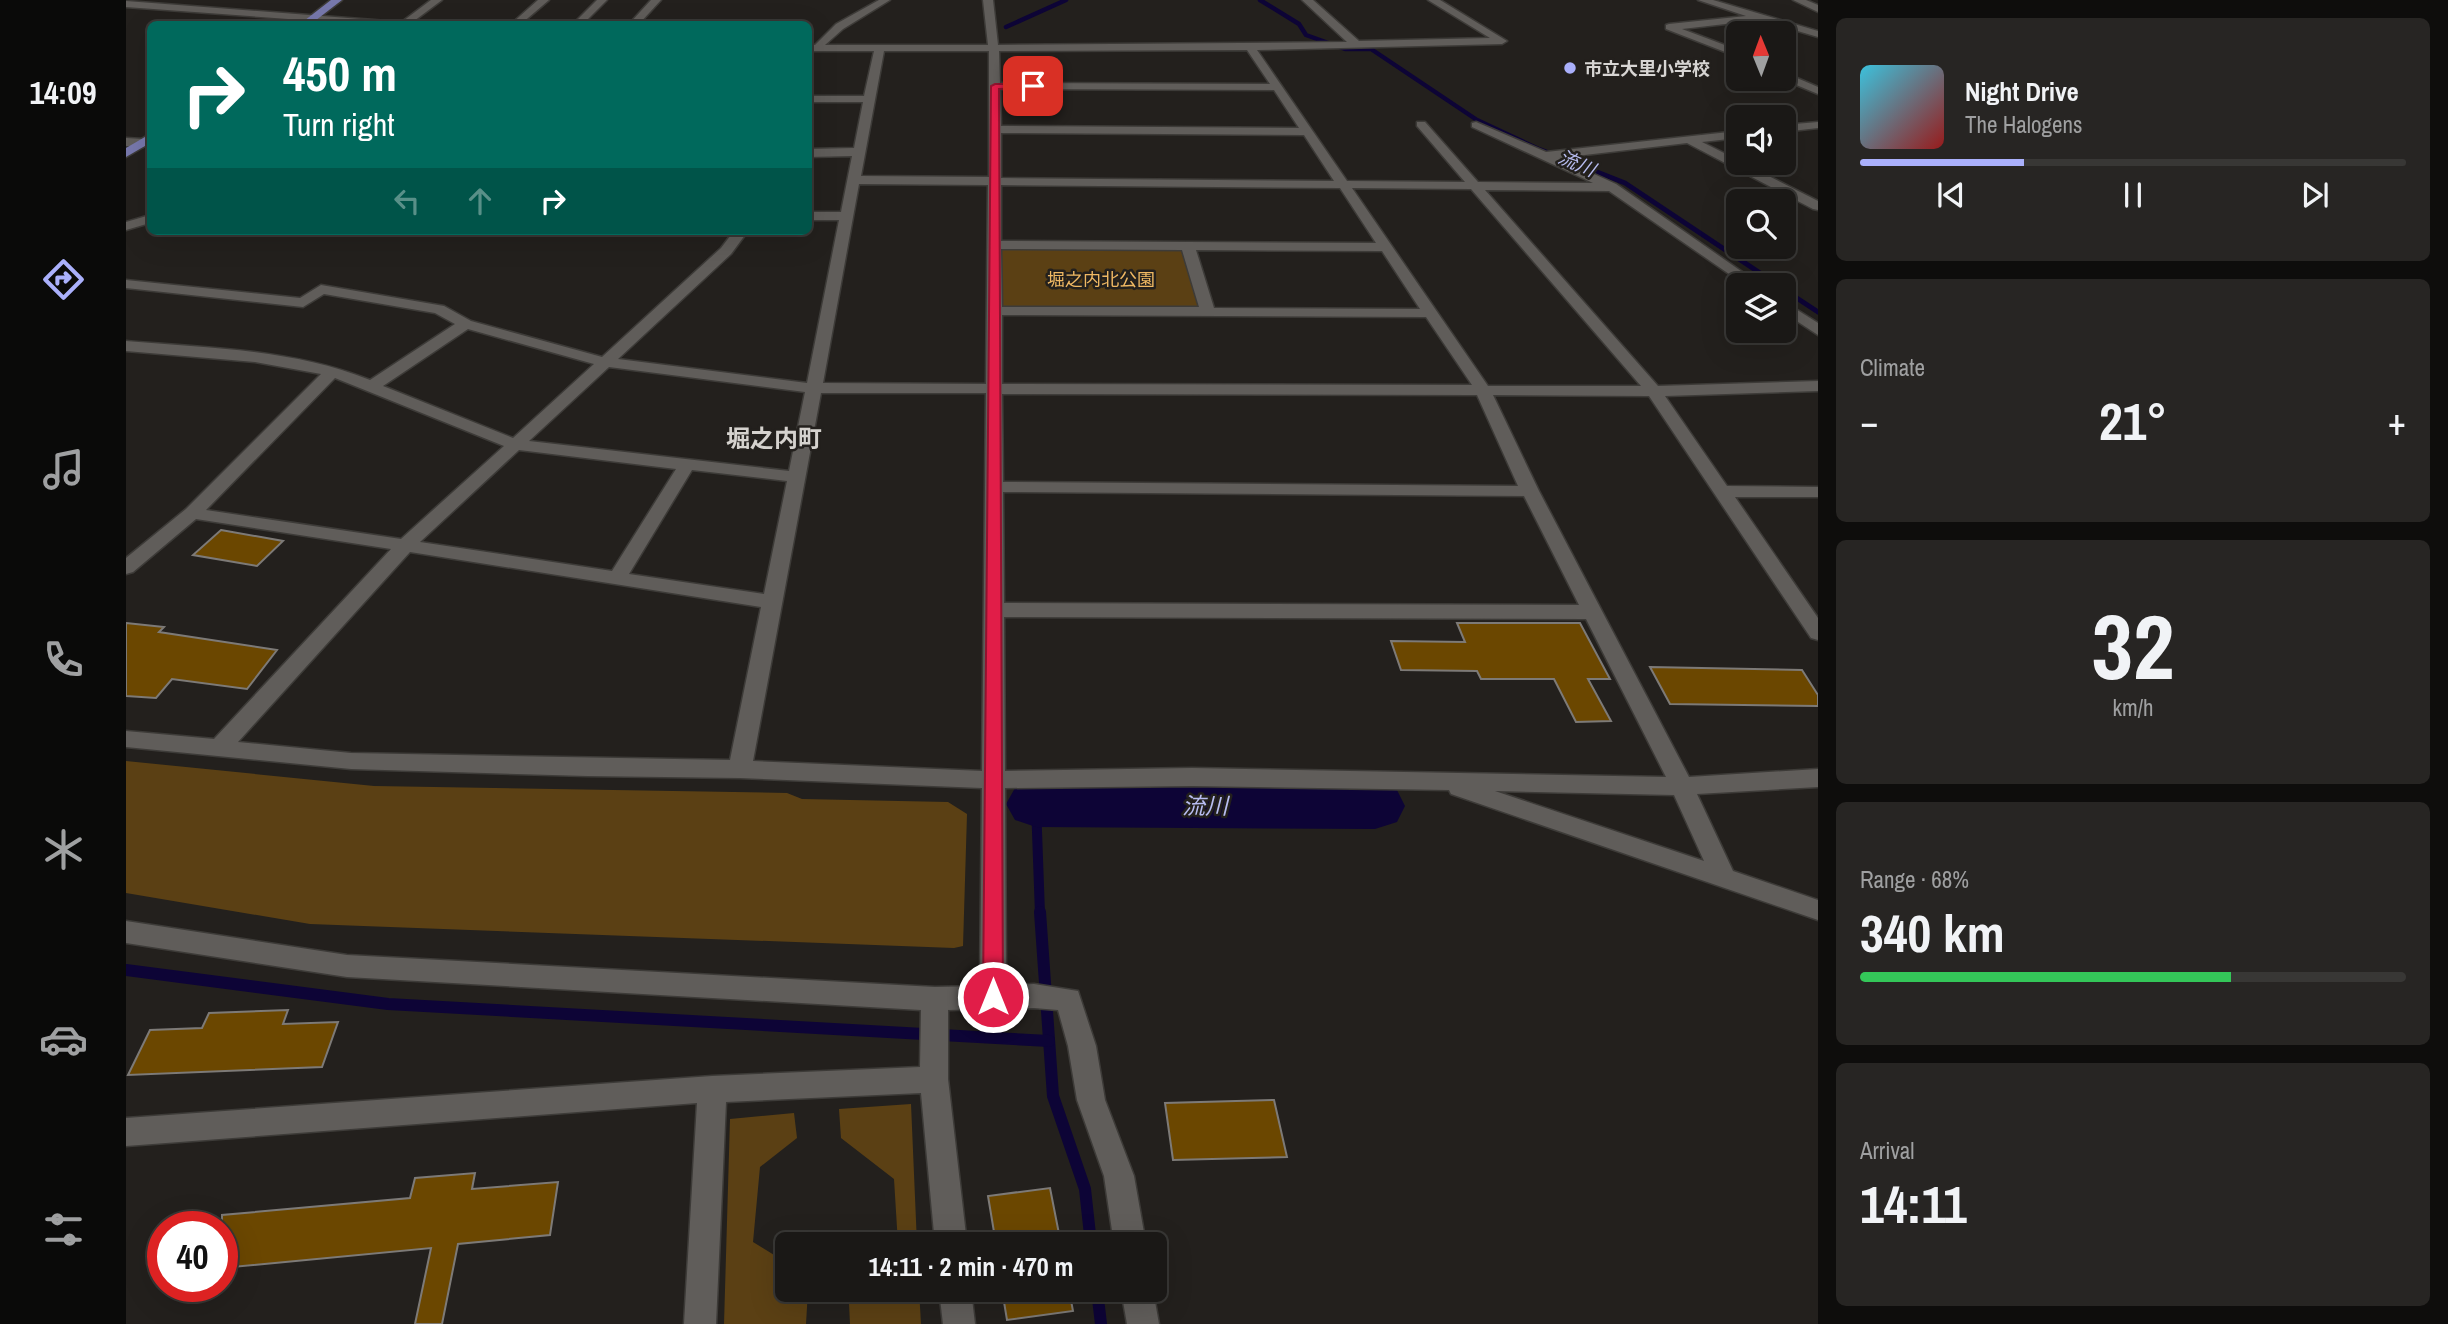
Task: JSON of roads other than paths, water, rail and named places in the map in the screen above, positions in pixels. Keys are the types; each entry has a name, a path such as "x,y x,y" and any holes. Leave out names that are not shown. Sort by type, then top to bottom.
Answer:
{"main road":[{"path":"309,21 337,0"},
{"path":"126,153 146,141"}],"street":[{"path":"408,21 438,0"},
{"path":"520,21 544,0"},
{"path":"581,21 602,0"},
{"path":"637,21 656,0"},
{"path":"813,48 834,28 859,18 885,0"},
{"path":"988,0 995,86 992,389 995,610 992,780 993,997"},
{"path":"1307,0 1353,46"},
{"path":"813,48 1353,46 1502,41 1433,0"},
{"path":"1706,1 1729,0"},
{"path":"1798,0 1818,9"},
{"path":"1706,1 1817,33"},
{"path":"126,4 298,21"},
{"path":"126,16 150,6"},
{"path":"1726,49 1669,27 1759,17"},
{"path":"1250,47 1382,247 1482,390 1591,612 1682,786 1723,877"},
{"path":"740,769 811,388 879,49"},
{"path":"1796,81 1818,91"},
{"path":"995,86 1277,87"},
{"path":"812,99 868,99"},
{"path":"1421,124 1654,391 1810,611 1818,633"},
{"path":"1476,125 1550,156 1612,187 1737,273"},
{"path":"1796,128 1818,125"},
{"path":"994,129 1307,131"},
{"path":"1550,156 1726,136"},
{"path":"1690,140 1818,206"},
{"path":"126,142 146,141"},
{"path":"812,153 858,152"},
{"path":"853,180 1612,187"},
{"path":"812,216 845,216"},
{"path":"126,226 147,220"},
{"path":"218,750 325,630 406,545 726,251 738,235"},
{"path":"994,245 1382,247"},
{"path":"1188,246 1208,313"},
{"path":"126,284 303,303 321,289 439,309 466,324 604,362 811,388 1654,391 1818,386"},
{"path":"993,312 1429,313"},
{"path":"1796,314 1818,330"},
{"path":"370,387 466,324"},
{"path":"126,346 255,357 333,371 516,446 795,477"},
{"path":"126,568 192,513 333,371"},
{"path":"617,578 687,465"},
{"path":"993,487 1530,491"},
{"path":"1723,491 1818,492"},
{"path":"192,513 772,601"},
{"path":"995,610 1591,612"},
{"path":"126,739 351,761 587,768 740,769 992,780 1192,777 1682,786 1818,778"},
{"path":"1438,781 1818,910"},
{"path":"126,932 347,966 934,1019 993,997 1068,999 1082,1046 1091,1100 1119,1176 1128,1232"},
{"path":"934,1019 934,1079 950,1232"},
{"path":"126,1132 712,1088 934,1079"},
{"path":"700,1324 712,1088"},
{"path":"957,1302 959,1324"},
{"path":"1139,1302 1143,1324"}],"waterway":[{"path":"1006,27 1066,0"},
{"name":"流川","path":"1260,0 1299,24 1306,35 1345,49 1371,49 1477,120 1545,152"},
{"name":"流川","path":"1541,150 1625,183 1760,273"},
{"name":"流川","path":"1796,298 1818,312"},
{"path":"1036,804 1040,914"},
{"name":"流川","path":"1036,804 1375,806"},
{"path":"1040,912 1053,1096 1085,1189 1090,1232"},
{"path":"126,970 388,1004 1049,1041"},
{"path":"1098,1302 1101,1324"}],"place":[{"name":"市立大里小学校","path":"1570,68"}],"district":[{"name":"堀之内町","path":"774,438"}],"park label":[{"name":"堀之内北公園","path":"1101,279"}]}
